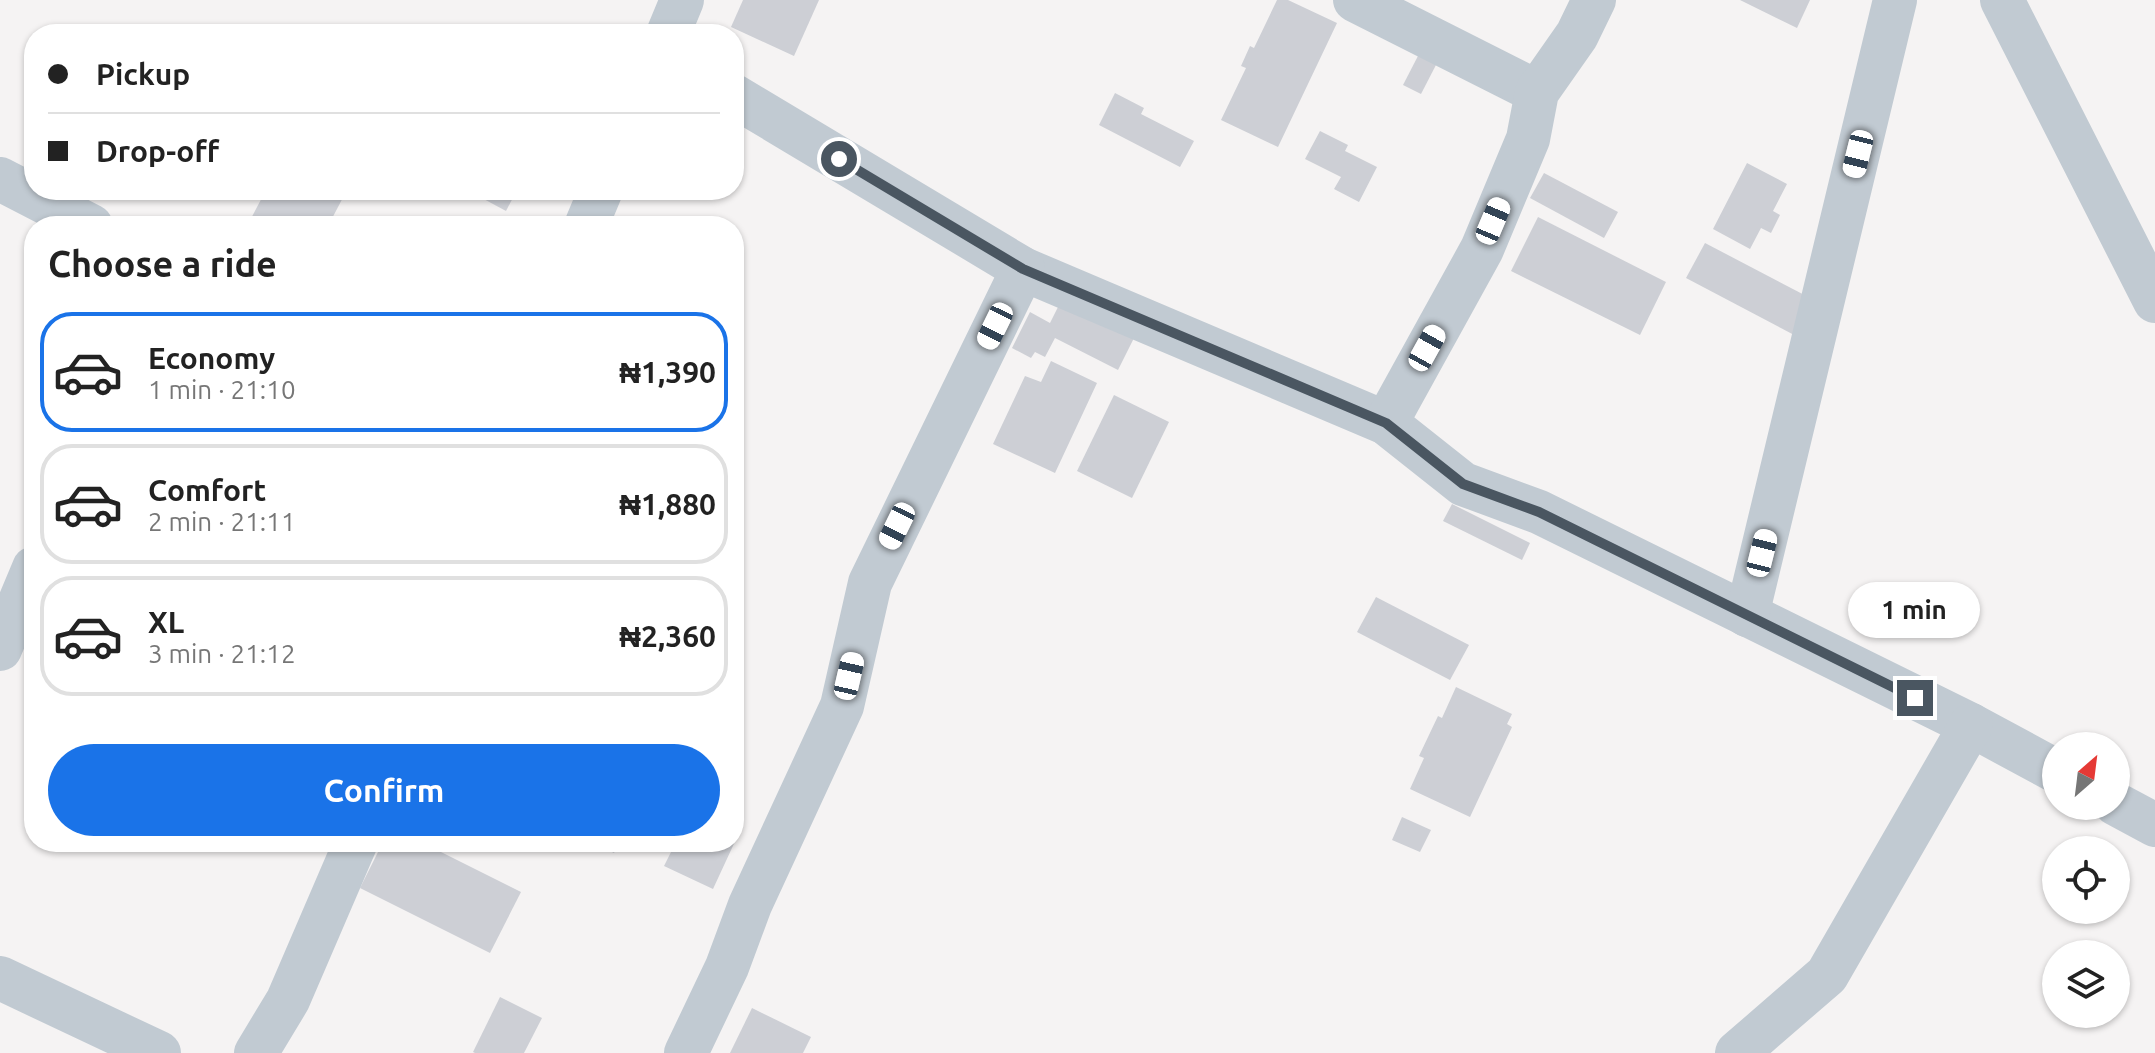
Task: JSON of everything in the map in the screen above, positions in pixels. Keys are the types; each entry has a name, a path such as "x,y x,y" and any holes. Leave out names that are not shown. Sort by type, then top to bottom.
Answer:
{"street":[{"path":"672,24 682,0"},
{"path":"1355,0 1537,92"},
{"path":"1386,423 1482,249 1528,139 1537,92 1577,35 1594,0"},
{"path":"1747,615 1895,0"},
{"path":"2002,0 2155,301"},
{"path":"744,102 1023,269 1386,423 1463,484 1539,512 1971,725 2042,763"},
{"path":"0,179 24,191"},
{"path":"41,200 72,216"},
{"path":"686,1053 842,706 870,583 1023,269"},
{"path":"0,649 24,592"},
{"path":"1737,1053 1827,975 1971,725"},
{"path":"2130,812 2155,825"},
{"path":"256,1053 288,1000 352,852"},
{"path":"0,978 159,1053"}],"building":[{"path":"743,0 819,0 794,56 744,33 744,24 732,24"},
{"path":"1277,0 1288,0 1337,23 1278,147 1221,120 1246,68 1241,66 1250,46 1254,48"},
{"path":"1740,0 1810,0 1797,28"},
{"path":"1419,54 1437,63 1421,94 1403,85"},
{"path":"1115,93 1144,108 1141,114 1194,141 1180,167 1099,125"},
{"path":"1320,131 1348,145 1345,151 1377,167 1359,202 1334,189 1341,177 1305,159"},
{"path":"1747,163 1787,184 1773,211 1780,215 1771,233 1761,228 1750,249 1713,229"},
{"path":"1544,173 1618,212 1604,238 1530,198"},
{"path":"261,200 342,200 333,216 252,216"},
{"path":"486,200 512,200 506,211"},
{"path":"1538,217 1666,282 1640,335 1511,271"},
{"path":"1705,243 1814,300 1796,336 1686,278"},
{"path":"1061,301 1134,338 1118,370 1055,338 1045,357 1035,352 1031,358 1012,348 1030,312 1050,323"},
{"path":"1051,361 1097,383 1055,473 993,444 1025,376 1041,382"},
{"path":"1114,395 1169,422 1132,498 1077,471"},
{"path":"1452,504 1530,543 1522,560 1443,521"},
{"path":"1376,597 1469,645 1450,680 1357,632"},
{"path":"1456,687 1512,714 1507,724 1512,727 1470,817 1410,789 1424,758 1419,756"},
{"path":"1402,817 1431,830 1420,852 1392,840"},
{"path":"378,852 441,852 521,892 490,953 360,888"},
{"path":"671,852 730,852 713,889 664,866"},
{"path":"500,997 542,1018 524,1053 475,1053 473,1052"},
{"path":"752,1008 811,1037 803,1053 730,1053"}],"route":[{"path":"839,159 1023,269 1386,423 1463,484 1539,512 1915,698"}]}
